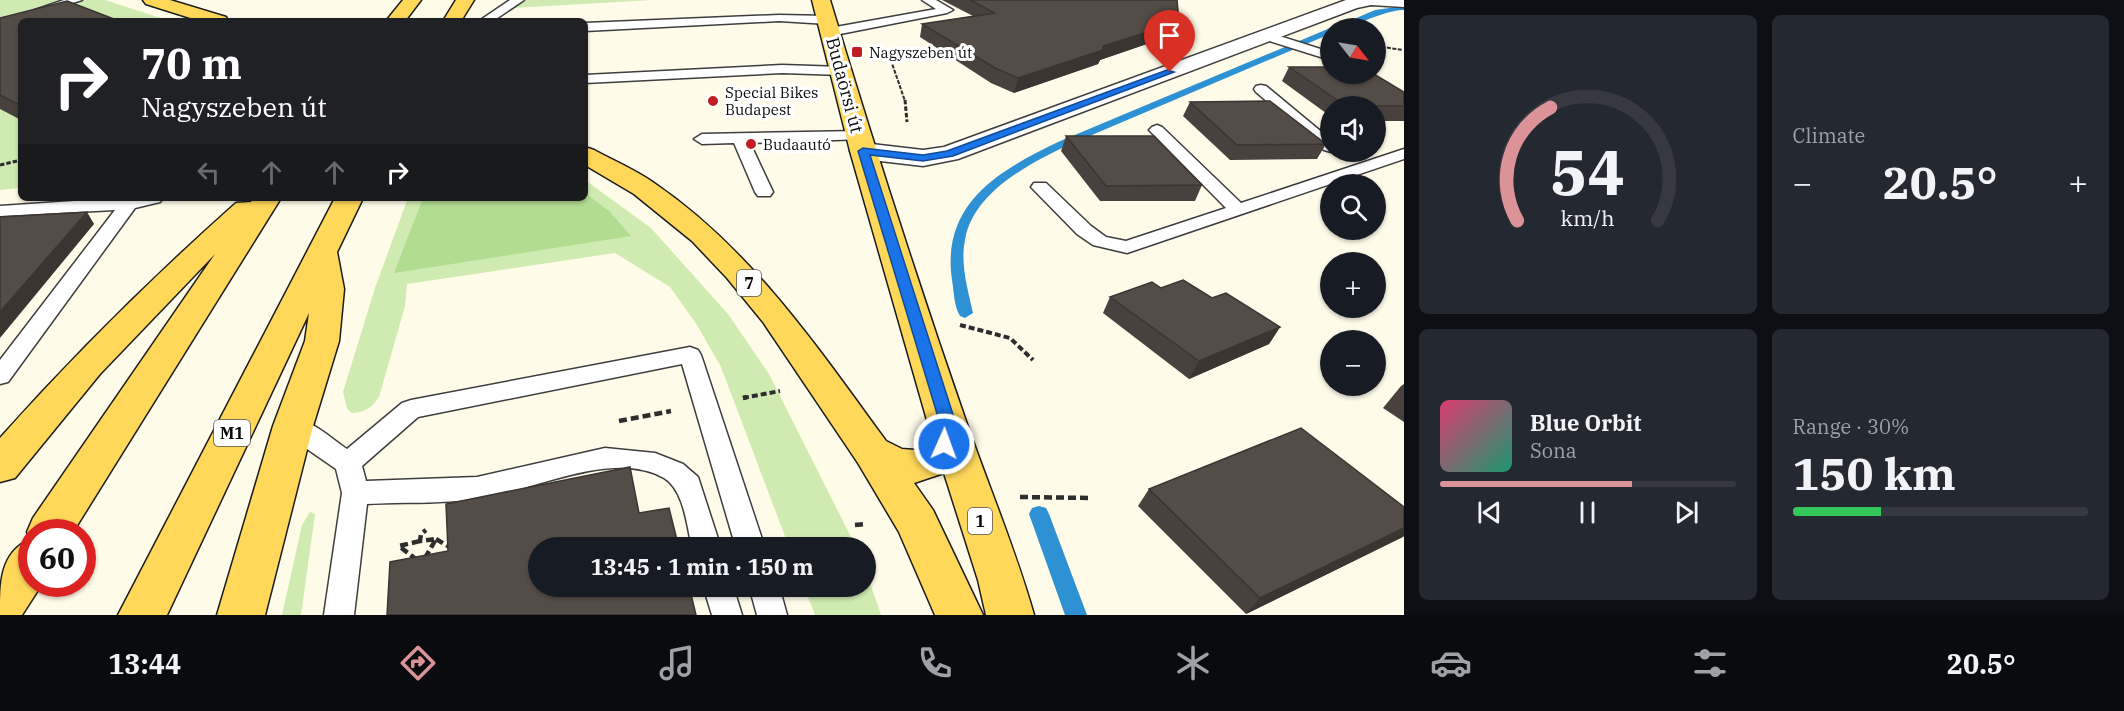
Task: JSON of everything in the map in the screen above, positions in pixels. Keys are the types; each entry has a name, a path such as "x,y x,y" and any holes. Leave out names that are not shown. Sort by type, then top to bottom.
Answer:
{"main road":[{"path":"152,0 209,18"},
{"path":"397,18 412,0"},
{"path":"454,18 465,0"},
{"name":"Budaörsi út","path":"826,17 861,144 949,427 1001,580 1010,615"},
{"name":"7","path":"588,157 644,188 702,235 738,271 775,314 872,452 917,523 959,615"},
{"path":"0,466 40,417 184,264 255,201"},
{"path":"57,519 265,201"},
{"name":"M1","path":"142,615 347,201"},
{"path":"241,615 293,426 321,341 328,289 322,250"},
{"path":"872,452 902,466 927,463 937,456 944,444 949,427"},
{"path":"0,607 18,580"}],"street":[{"path":"861,144 923,158 949,153 1352,4 1370,0 1404,2"}],"lane":[{"path":"33,13 76,0"},
{"path":"489,18 518,0"},
{"path":"588,27 947,10 928,0"},
{"path":"1267,36 1320,53"},
{"path":"588,79 782,69 842,71"},
{"path":"1261,89 1320,139"},
{"path":"1157,130 1238,210"},
{"path":"702,139 740,138 861,144"},
{"path":"740,138 764,192"},
{"path":"1040,187 1084,230 1100,241 1127,247 1404,154"},
{"path":"1348,162 1358,170"},
{"path":"0,210 128,201"},
{"path":"0,376 128,201"},
{"path":"348,463 411,410 690,356 748,537"},
{"path":"293,426 348,463 355,493 339,615"},
{"path":"355,493 477,488 605,458 655,463 674,471 689,485 704,537"},
{"path":"721,597 726,615"},
{"path":"767,597 772,615"}],"path":[{"path":"1386,47 1403,50"},
{"path":"0,165 18,161"},
{"path":"953,319 962,325 1010,338 1034,360"},
{"path":"734,400 784,391"},
{"path":"420,542 421,534 432,525 435,488"},
{"path":"422,564 436,539"},
{"path":"422,564 399,546 436,539 452,549 442,554"},
{"path":"422,564 432,559"}],"green space":[{"path":"0,0 105,0 161,18 18,18 18,188 0,190"},
{"path":"527,0 653,0 513,8"},
{"path":"588,182 651,228 728,314 769,374 851,537 785,537 721,367 697,325 670,287 615,253 407,284 405,306 379,397 371,407 352,413 347,409 343,392 375,288 407,201 588,201"},
{"path":"588,195 609,211 631,236 394,273 422,201 588,201"},
{"path":"310,512 315,514 301,615 282,615 302,525"},
{"path":"808,597 875,597 881,615 815,615"}],"building":[{"path":"970,0 1177,0 1179,22 1103,46 1103,50 1018,78 995,68 922,24 995,13"},
{"path":"67,1 111,18 18,18 18,104 0,95 0,18"},
{"path":"1289,67 1320,67 1320,84 1386,84 1386,81 1404,92 1404,106 1386,106 1386,96 1331,96"},
{"path":"1270,101 1320,139 1320,144 1237,145 1190,102"},
{"path":"1066,136 1154,136 1202,185 1106,186"},
{"path":"87,212 0,312 0,217"},
{"path":"1183,280 1212,298 1226,293 1280,327 1199,361 1110,297 1152,282 1161,288"},
{"path":"1301,428 1404,507 1404,528 1260,598 1149,489"},
{"path":"630,467 639,513 669,508 676,537 528,537 528,597 692,597 696,615 387,615 390,562 448,551 446,504"}],"waterway":[{"path":"1359,18 1395,8 1404,8"},
{"path":"965,313 957,267 958,239 963,223 972,208 999,181 1031,160 1062,144 1320,35"},
{"path":"1039,514 1076,615"}],"place":[{"name":"Nagyszeben út","path":"857,52"},
{"name":"Special Bikes Budapest","path":"713,101"},
{"name":"Budaautó","path":"751,144"}],"route":[{"path":"944,444 949,427 863,151 923,158 949,153 1170,72"}]}
